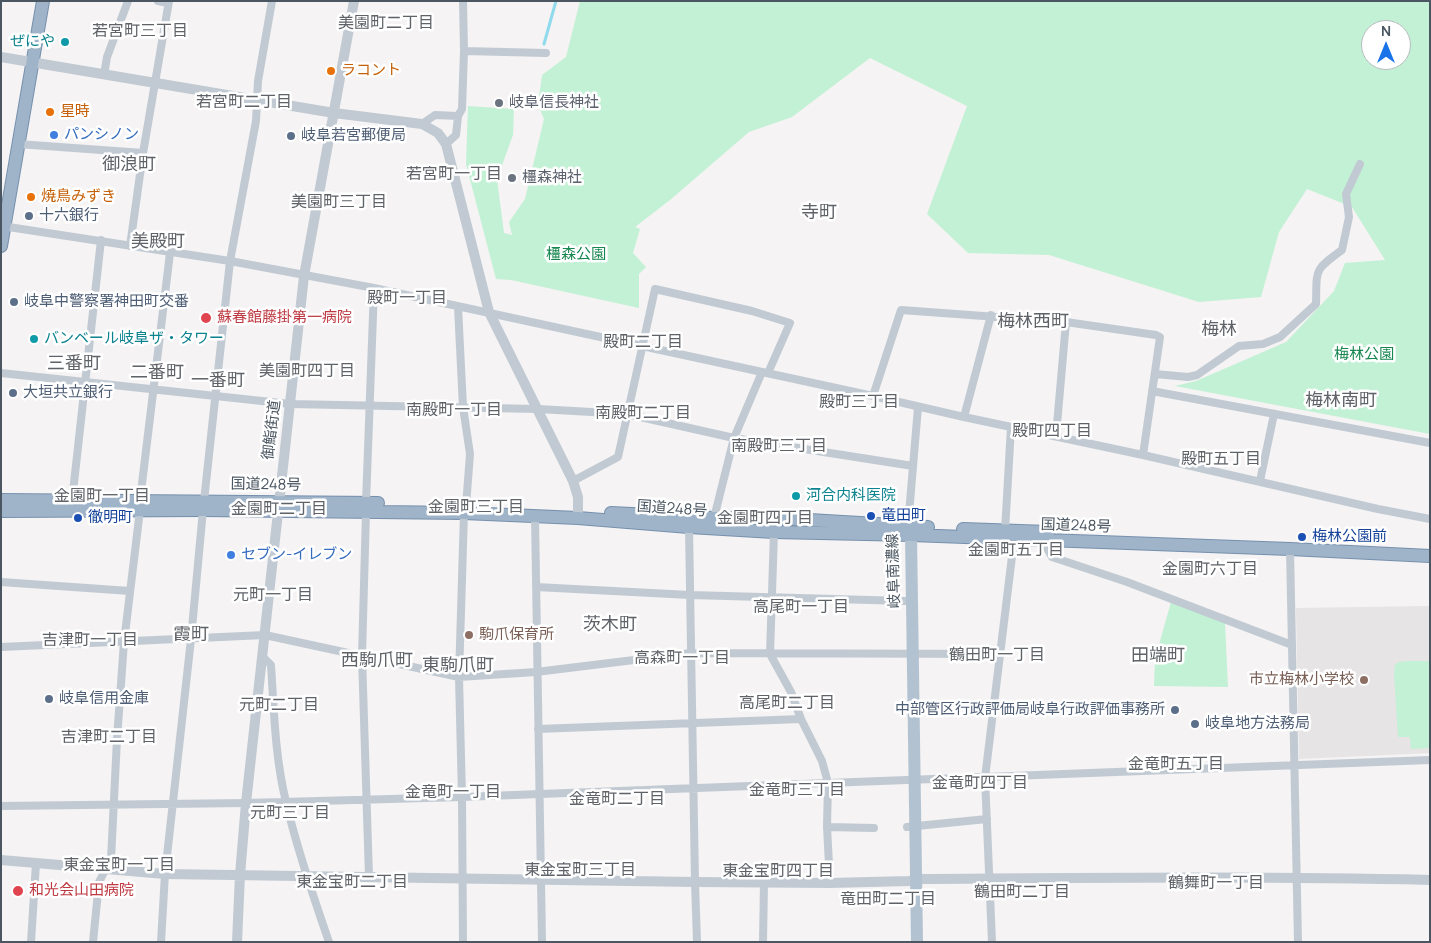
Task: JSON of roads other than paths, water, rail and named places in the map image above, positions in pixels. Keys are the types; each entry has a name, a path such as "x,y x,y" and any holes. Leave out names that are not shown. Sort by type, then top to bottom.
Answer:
{"highway":[{"path":"1,246 18,144 35,1"},
{"path":"1,196 28,63 43,1"},
{"name":"国道248号","path":"1,500 72,501 140,505 465,509 578,515 775,518 908,532"},
{"name":"国道248号","path":"1,511 140,505"},
{"name":"国道248号","path":"465,509 535,517 578,515 689,527 774,532 908,532 1430,547"},
{"name":"国道248号","path":"1010,535 1043,541 1290,549 1430,556"}],"main road":[{"name":"岐阜南濃線","path":"908,532 906,601 910,654"},
{"name":"岐阜南濃線","path":"908,532 911,827 917,942"},
{"name":"岐阜南濃線","path":"909,942 913,880"}],"street":[{"path":"104,75 107,57 128,1"},
{"path":"130,246 168,2 158,1"},
{"path":"162,942 165,874 230,261 256,120 258,81 272,1"},
{"name":"御鮨街道","path":"237,942 246,803 304,276 354,1"},
{"path":"446,144 456,135 458,116 462,110 463,1"},
{"path":"464,51 546,53"},
{"path":"1,58 334,113 422,124 438,133 446,144 489,312 573,481 578,497 578,515"},
{"path":"422,124 435,115 458,116"},
{"path":"18,144 143,153"},
{"path":"1155,374 1188,377 1197,374 1240,346 1264,344 1280,337 1316,304 1317,273 1322,265 1342,250 1349,217 1346,194 1360,164"},
{"path":"3,226 230,261 374,288 1430,519"},
{"path":"72,501 101,240"},
{"path":"93,942 100,882 111,858 124,642 170,253"},
{"path":"368,877 362,656 374,288"},
{"path":"573,481 618,458 655,289 752,311 790,323 734,438 714,518"},
{"path":"458,307 463,407 470,454 465,509 459,676 463,942"},
{"path":"874,396 901,310 1066,322 1156,335 1160,337 1143,455"},
{"path":"964,417 990,315"},
{"path":"1056,436 1066,322"},
{"path":"1,372 290,404 538,409 627,414 734,438 913,466"},
{"path":"1152,392 1430,442"},
{"path":"908,532 918,407"},
{"path":"1260,481 1274,414"},
{"path":"992,942 985,778 1001,654 1010,535 1011,427"},
{"path":"535,517 536,672 542,942"},
{"path":"689,527 697,942"},
{"path":"774,532 770,654 791,692 801,719 822,761 828,783 827,827 830,883"},
{"path":"1043,541 1052,557 1127,582 1292,645"},
{"path":"1290,549 1298,942"},
{"path":"1,582 130,591"},
{"path":"536,587 690,595 906,601"},
{"path":"1,647 265,635 459,676 536,672 691,653 1001,654"},
{"path":"262,656 271,665 276,742 285,802 328,942"},
{"path":"538,729 801,719"},
{"path":"1,806 462,798 1430,760"},
{"path":"911,827 987,819"},
{"path":"827,827 874,828"},
{"path":"1,860 165,874 764,883 989,878 1296,877 1430,880"},
{"path":"31,942 36,863"},
{"path":"763,942 764,883"}],"waterway":[{"path":"544,44 556,1"}],"place":[{"name":"ぜにや","path":"65,42"},
{"name":"ラコント","path":"331,71"},
{"name":"岐阜信長神社","path":"499,103"},
{"name":"星時","path":"50,112"},
{"name":"パンシノン","path":"54,135"},
{"name":"岐阜若宮郵便局","path":"291,136"},
{"name":"橿森神社","path":"512,178"},
{"name":"焼鳥みずき","path":"31,197"},
{"name":"十六銀行","path":"29,216"},
{"name":"岐阜中警察署神田町交番","path":"14,302"},
{"name":"蘇春館藤掛第一病院","path":"206,318"},
{"name":"バンベール岐阜ザ・タワー","path":"34,339"},
{"name":"大垣共立銀行","path":"13,393"},
{"name":"河合内科医院","path":"796,496"},
{"name":"竜田町","path":"871,516"},
{"name":"徹明町","path":"78,518"},
{"name":"梅林公園前","path":"1302,537"},
{"name":"セブン-イレブン","path":"231,555"},
{"name":"駒爪保育所","path":"469,635"},
{"name":"市立梅林小学校","path":"1364,680"},
{"name":"岐阜信用金庫","path":"49,699"},
{"name":"中部管区行政評価局岐阜行政評価事務所","path":"1175,710"},
{"name":"岐阜地方法務局","path":"1195,724"},
{"name":"和光会山田病院","path":"18,891"}],"district":[{"name":"美園町二丁目","path":"386,24"},
{"name":"若宮町三丁目","path":"140,32"},
{"name":"若宮町二丁目","path":"244,103"},
{"name":"御浪町","path":"129,165"},
{"name":"若宮町一丁目","path":"454,175"},
{"name":"美園町三丁目","path":"339,203"},
{"name":"寺町","path":"819,213"},
{"name":"美殿町","path":"158,242"},
{"name":"殿町一丁目","path":"407,299"},
{"name":"梅林西町","path":"1033,322"},
{"name":"梅林","path":"1219,330"},
{"name":"殿町二丁目","path":"643,343"},
{"name":"三番町","path":"74,364"},
{"name":"美園町四丁目","path":"307,372"},
{"name":"二番町","path":"157,373"},
{"name":"一番町","path":"218,381"},
{"name":"梅林南町","path":"1341,401"},
{"name":"殿町三丁目","path":"859,403"},
{"name":"南殿町一丁目","path":"454,411"},
{"name":"南殿町二丁目","path":"643,414"},
{"name":"殿町四丁目","path":"1052,432"},
{"name":"南殿町三丁目","path":"779,447"},
{"name":"殿町五丁目","path":"1221,460"},
{"name":"金園町一丁目","path":"102,497"},
{"name":"金園町三丁目","path":"476,508"},
{"name":"金園町二丁目","path":"279,510"},
{"name":"金園町四丁目","path":"765,519"},
{"name":"金園町五丁目","path":"1016,551"},
{"name":"金園町六丁目","path":"1210,570"},
{"name":"元町一丁目","path":"273,596"},
{"name":"高尾町一丁目","path":"801,608"},
{"name":"茨木町","path":"610,625"},
{"name":"霞町","path":"191,635"},
{"name":"吉津町一丁目","path":"90,641"},
{"name":"鶴田町一丁目","path":"997,656"},
{"name":"田端町","path":"1158,656"},
{"name":"高森町一丁目","path":"682,659"},
{"name":"西駒爪町","path":"377,661"},
{"name":"東駒爪町","path":"458,666"},
{"name":"高尾町二丁目","path":"787,704"},
{"name":"元町二丁目","path":"279,706"},
{"name":"吉津町二丁目","path":"109,738"},
{"name":"金竜町五丁目","path":"1176,765"},
{"name":"金竜町四丁目","path":"980,784"},
{"name":"金竜町三丁目","path":"797,791"},
{"name":"金竜町一丁目","path":"453,793"},
{"name":"金竜町二丁目","path":"617,800"},
{"name":"元町三丁目","path":"290,814"},
{"name":"東金宝町一丁目","path":"119,866"},
{"name":"東金宝町三丁目","path":"580,871"},
{"name":"東金宝町四丁目","path":"778,872"},
{"name":"東金宝町二丁目","path":"352,883"},
{"name":"鶴舞町一丁目","path":"1216,884"},
{"name":"鶴田町二丁目","path":"1022,893"},
{"name":"竜田町二丁目","path":"888,900"}],"park label":[{"name":"橿森公園","path":"576,255"},
{"name":"梅林公園","path":"1364,355"}]}
